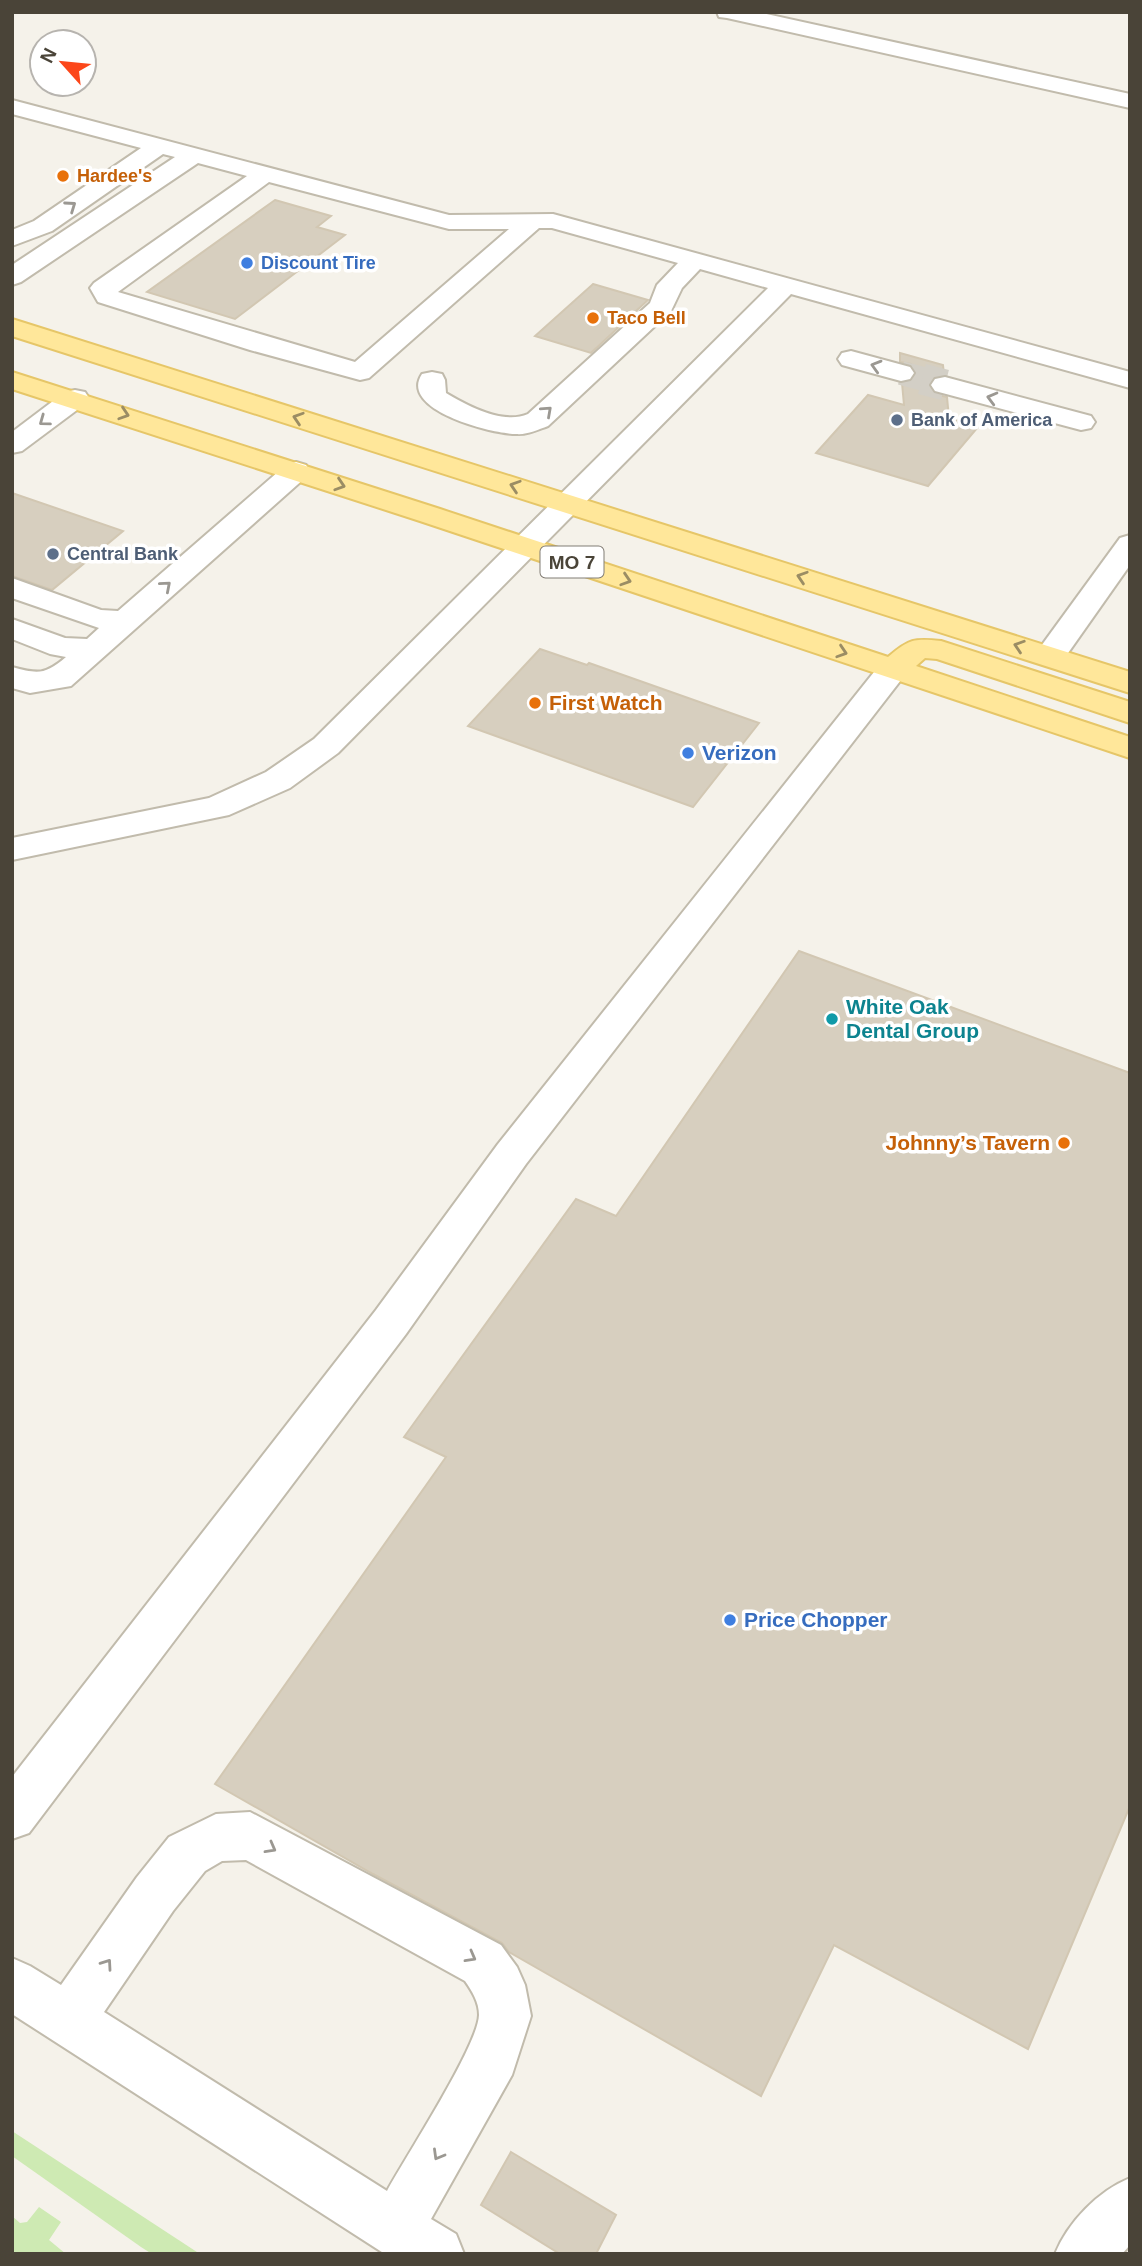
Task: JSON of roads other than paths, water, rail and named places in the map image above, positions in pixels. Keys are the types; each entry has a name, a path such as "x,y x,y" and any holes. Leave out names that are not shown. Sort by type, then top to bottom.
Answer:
{"main road":[{"name":"MO 7","path":"12,327 1130,683"},
{"path":"12,366 38,369 201,404 261,406"},
{"name":"MO 7","path":"12,380 75,398 1130,748"},
{"path":"893,669 918,648 942,650 1130,713"}],"lane":[{"path":"727,12 1130,101"},
{"path":"12,107 449,222 553,221 1130,380"},
{"path":"12,239 43,226 159,146"},
{"path":"12,278 194,155"},
{"path":"265,174 103,288 107,297 360,372 533,221"},
{"path":"12,246 32,242 54,249"},
{"path":"432,380 433,396 450,408 506,425 523,426 538,420 662,306 670,285 695,260"},
{"path":"12,849 217,807 278,780 326,746 786,285"},
{"path":"851,359 901,373"},
{"path":"945,385 1081,422"},
{"path":"12,444 75,398"},
{"path":"12,677 30,683 60,679 296,471"},
{"path":"1050,656 1130,544"},
{"path":"12,587 97,619 103,642"},
{"path":"12,607 103,642"},
{"path":"12,628 61,647 103,642"},
{"path":"12,648 40,658 103,642"},
{"path":"12,1816 391,1322 512,1154 893,669"},
{"path":"12,1984 68,2020 416,2241 493,2056 505,2016 499,1985 483,1963 250,1836 216,1838 187,1854 155,1894 68,2020"},
{"path":"1083,2254 1130,2205"}],"tunnel":[{"path":"901,373 928,380"},
{"path":"922,379 945,385"}],"place":[{"name":"Hardee's","path":"63,176"},
{"name":"Discount Tire","path":"247,263"},
{"name":"Taco Bell","path":"593,318"},
{"name":"Bank of America","path":"897,420"},
{"name":"Central Bank","path":"53,554"},
{"name":"First Watch","path":"535,703"},
{"name":"Verizon","path":"688,753"},
{"name":"White Oak Dental Group","path":"832,1019"},
{"name":"Johnny’s Tavern","path":"1064,1143"},
{"name":"Price Chopper","path":"730,1620"}]}
